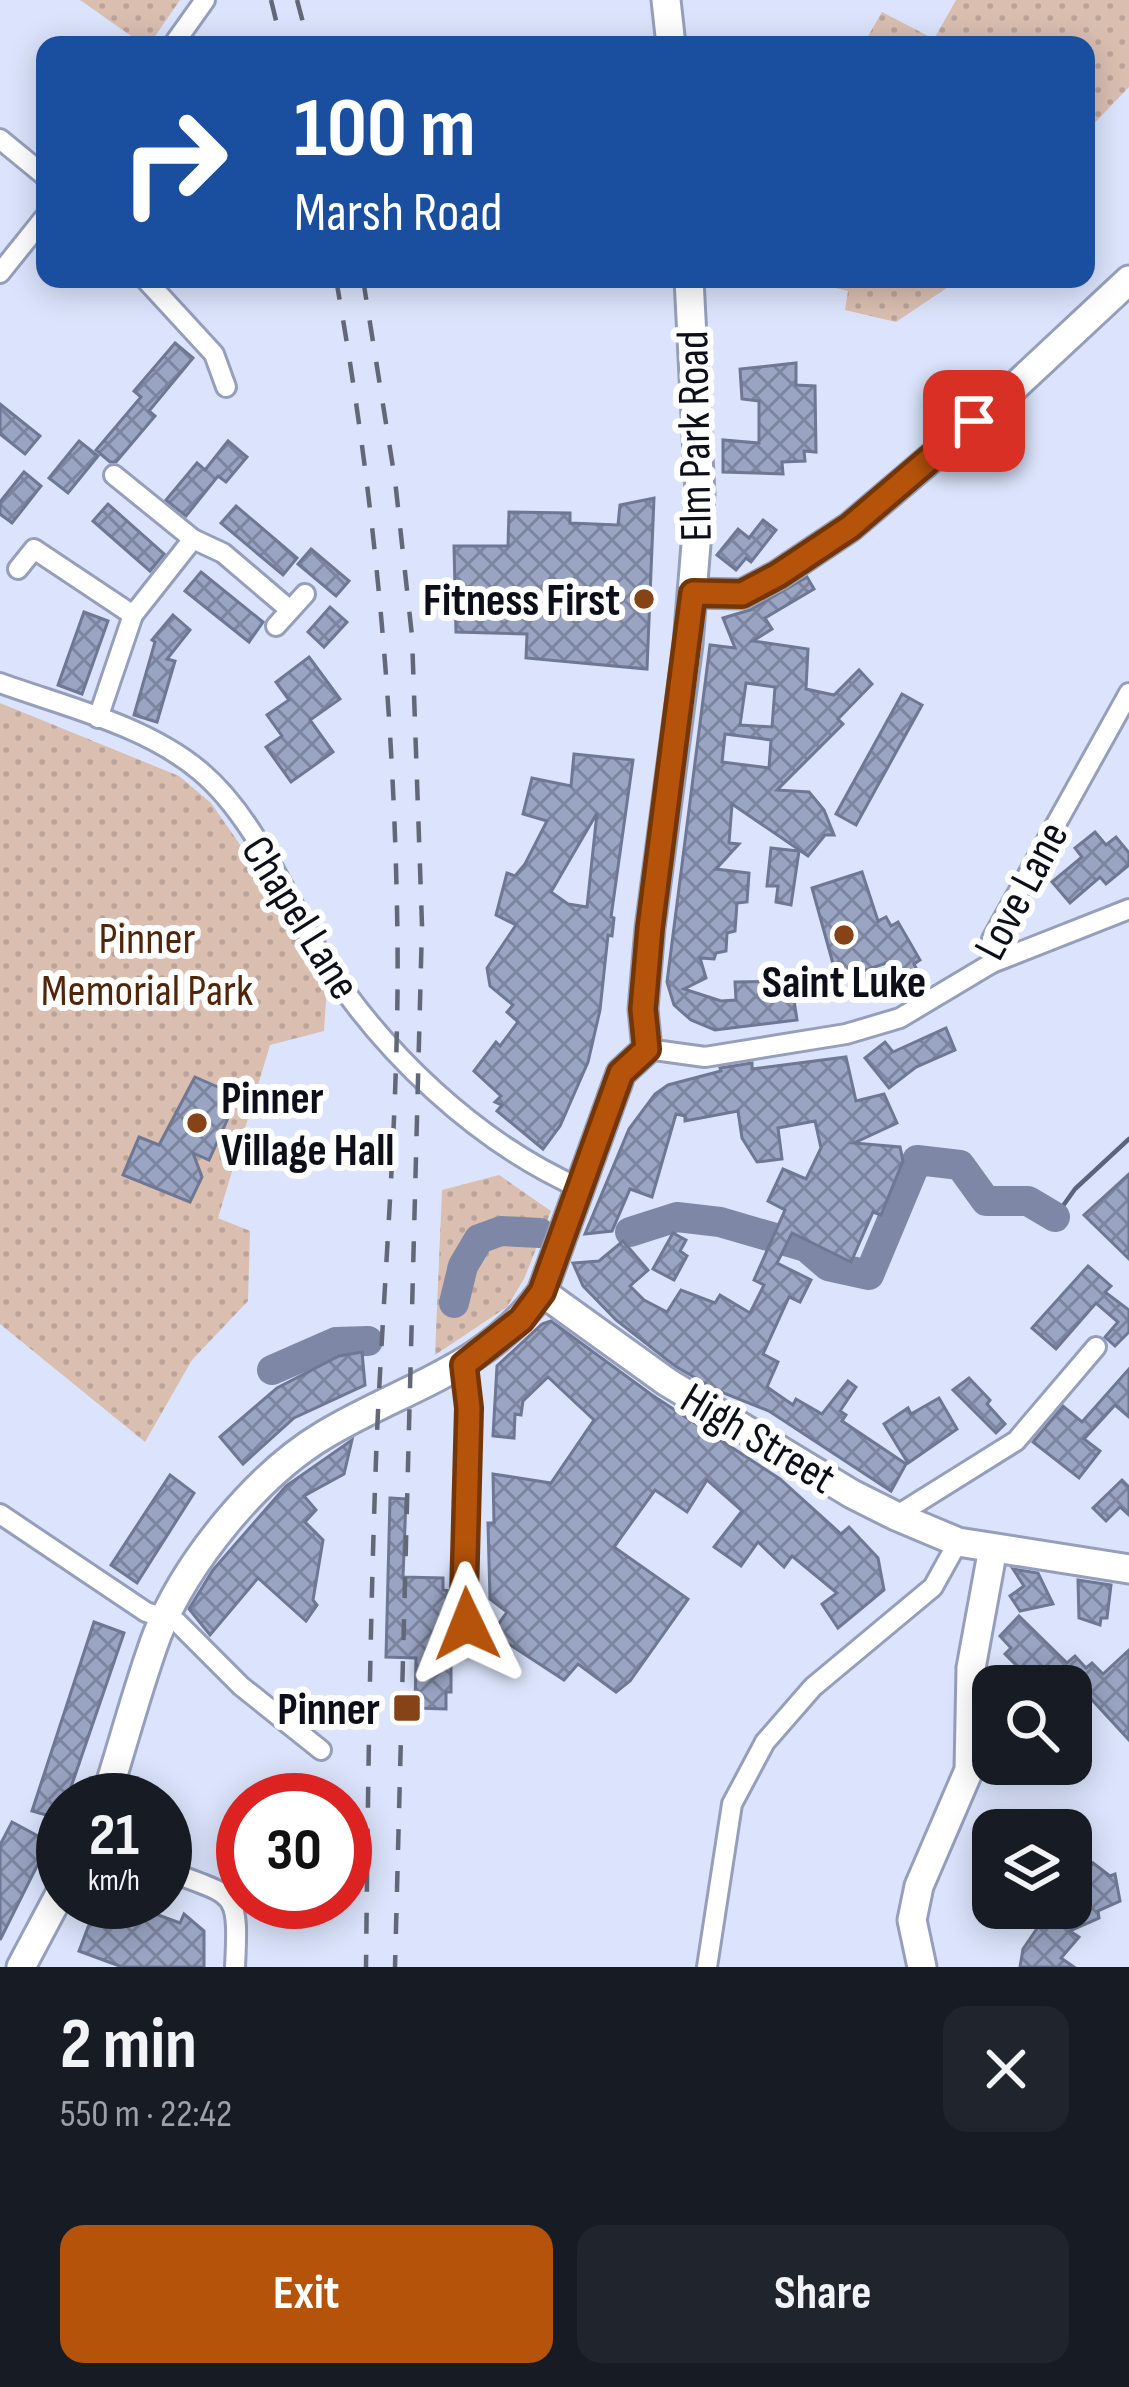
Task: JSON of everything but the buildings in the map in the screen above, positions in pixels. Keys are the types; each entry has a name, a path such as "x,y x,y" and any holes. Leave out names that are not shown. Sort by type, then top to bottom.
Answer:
{"street":[{"path":"179,36 205,0"},
{"path":"666,0 670,36"},
{"path":"0,139 36,169"},
{"path":"0,273 36,228"},
{"path":"693,593 742,594 850,527 1009,392 1129,280"},
{"path":"153,288 214,354 226,387"},
{"name":"Elm Park Road","path":"647,1049 643,1009 650,928 693,593 700,494 689,288"},
{"path":"114,475 194,539 224,553 290,610"},
{"path":"98,718 133,615 194,539"},
{"path":"18,569 34,549 133,615"},
{"path":"276,626 304,594"},
{"name":"Chapel Lane","path":"0,683 142,736 199,770 219,790 272,865 322,956 381,1035 448,1101 490,1134 519,1156 582,1189"},
{"name":"Love Lane","path":"647,1049 705,1057 845,1034 900,1018 992,964 992,939 1010,903 1129,693"},
{"path":"992,964 1127,913"},
{"path":"114,1773 165,1617 194,1567 244,1503 292,1456 326,1434 464,1365 521,1320 542,1292 621,1073 647,1049"},
{"name":"High Street","path":"542,1292 668,1382 896,1516 958,1542 1129,1569"},
{"path":"896,1516 1016,1441 1096,1348"},
{"path":"464,1365 469,1408 467,1624"},
{"path":"0,1514 146,1612 177,1622 241,1685 321,1750"},
{"path":"707,1967 732,1804 764,1742 813,1687 933,1587 958,1542"},
{"path":"922,1967 912,1919 919,1886 969,1770 971,1668 993,1548"},
{"path":"192,1880 234,1901 238,1914 235,1967"},
{"path":"21,1967 41,1929"}],"green space":[{"path":"80,0 180,0 155,36 131,36"},
{"path":"956,0 1129,0 1129,87 1095,123 1095,36 936,36"},
{"path":"882,12 928,36 868,36"},
{"path":"835,288 947,288 896,322 845,310 848,291"},
{"name":"Pinner Memorial Park","path":"0,703 179,776 211,803 328,971 324,1031 270,1045 218,1218 250,1231 248,1301 192,1360 145,1442 0,1324"},
{"path":"499,1175 551,1211 524,1279 507,1307 435,1355 442,1190"}],"waterway":[{"path":"1055,1217 1075,1189 1129,1139"},
{"path":"630,1232 677,1217 720,1222 806,1247 828,1266 869,1275 917,1160 960,1165 986,1201 1028,1201 1055,1217"},
{"path":"454,1303 463,1266 479,1239 501,1231 540,1233"},
{"path":"272,1370 336,1342 368,1341"}],"railway":[{"path":"271,0 280,36"},
{"path":"297,0 307,36"},
{"path":"337,288 379,592 397,909 395,1105 373,1566 366,1967"},
{"path":"364,288 395,480 412,636 422,925 395,1967"}],"place":[{"name":"Fitness First","path":"644,599"},
{"name":"Saint Luke","path":"844,935"},
{"name":"Pinner Village Hall","path":"197,1123"},
{"name":"Pinner","path":"407,1708"}],"route":[{"path":"467,1624 469,1408 464,1365 521,1320 542,1292 621,1073 647,1049 643,1009 650,928 693,593 742,594 778,575 850,527 974,421"}]}
